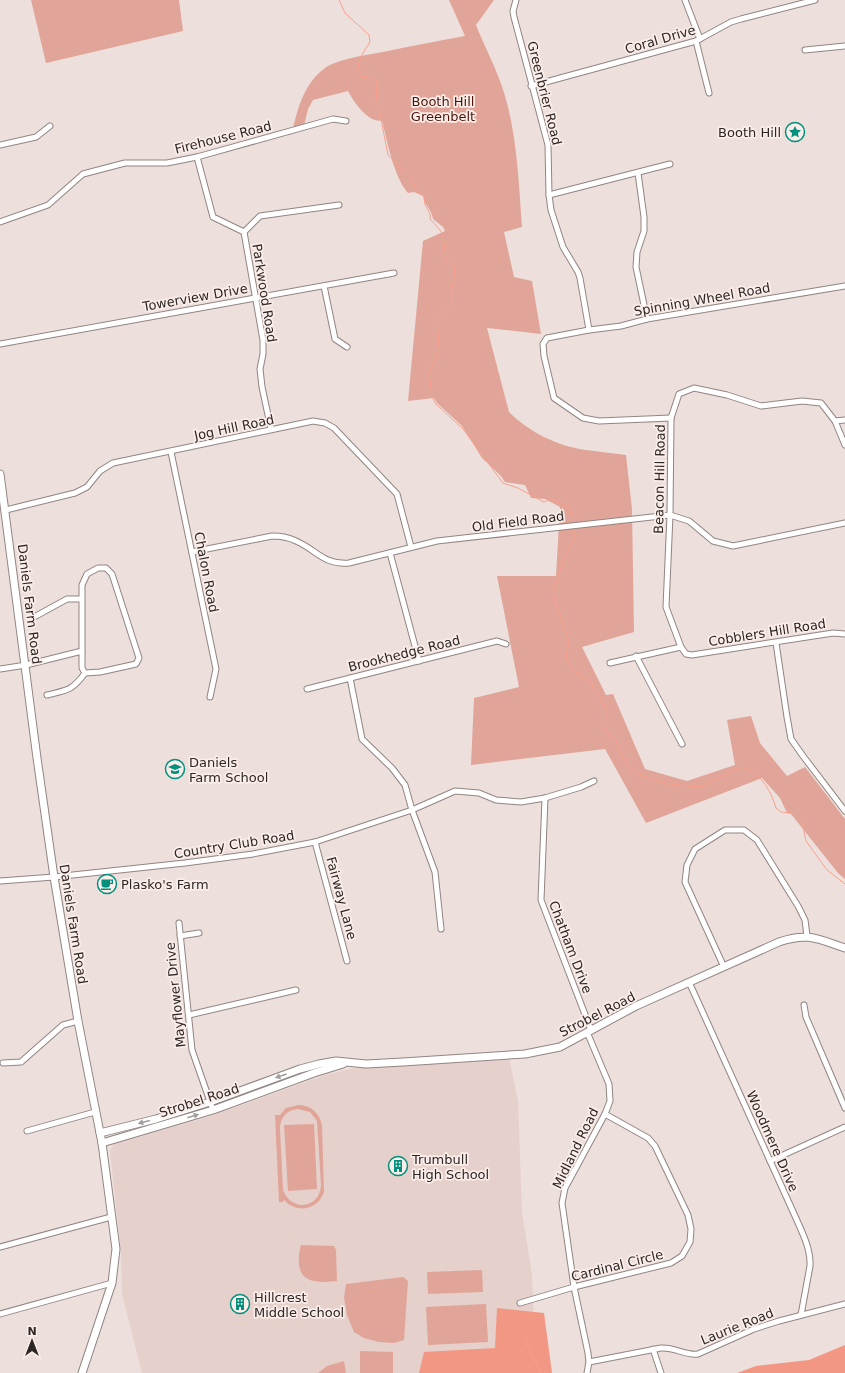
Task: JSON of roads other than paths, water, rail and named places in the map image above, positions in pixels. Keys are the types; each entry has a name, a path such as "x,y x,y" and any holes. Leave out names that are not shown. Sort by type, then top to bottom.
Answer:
{"street":[{"name":"Greenbrier Road","path":"516,0 513,10 514,17 531,86 548,145 549,195 551,210 560,241 580,278 588,330"},
{"path":"685,0 698,40 709,93"},
{"name":"Coral Drive","path":"531,86 698,40 731,22 815,0"},
{"path":"804,50 845,46"},
{"name":"Firehouse Road","path":"0,222 48,205 83,174 125,163 167,163 197,157 333,119 346,121"},
{"path":"0,145 36,137 50,126"},
{"name":"Parkwood Road","path":"197,157 212,217 244,232 263,340 263,354 260,369 271,429"},
{"path":"549,195 670,164"},
{"path":"638,173 644,217 644,231 637,252 636,267 647,319"},
{"path":"244,232 260,216 339,205"},
{"name":"Towerview Drive","path":"0,344 394,273"},
{"path":"324,286 334,339 347,347"},
{"name":"Spinning Wheel Road","path":"671,418 599,421 583,418 554,398 544,356 543,344 547,338 588,330 621,326 647,319 845,286"},
{"name":"Beacon Hill Road","path":"680,647 666,606 670,515 671,418 679,394 694,388 727,395 761,406 802,401 821,403 835,421 845,446"},
{"path":"835,421 845,420"},
{"name":"Jog Hill Road","path":"6,510 75,493 87,487 100,471 113,463 314,421 325,423 334,428 397,494 411,547"},
{"name":"Chalon Road","path":"171,452 216,669 210,697"},
{"name":"Daniels Farm Road","path":"0,474 54,877 78,1022 102,1143 116,1249 112,1283 82,1373"},
{"name":"Old Field Road","path":"192,552 272,536 284,536 298,541 324,559 338,564 349,563 437,541 670,515 689,521 712,542 733,546 845,523"},
{"path":"390,553 418,661"},
{"path":"98,568 106,568 112,574 139,658 136,664 100,672 85,673 82,668 82,585 87,574 98,568"},
{"path":"36,616 67,599 81,599"},
{"name":"Cobblers Hill Road","path":"680,647 686,654 692,655 833,633 845,634"},
{"name":"Brookhedge Road","path":"307,689 497,640 506,644"},
{"path":"776,642 786,717 791,739 845,811"},
{"path":"610,663 680,647"},
{"path":"0,669 26,665 82,651"},
{"path":"636,656 682,744"},
{"path":"47,695 70,689 77,684 85,673"},
{"path":"350,678 362,739 392,768 405,785 412,810 435,872 441,929"},
{"name":"Country Club Road","path":"0,881 177,864 253,854 315,842 412,810 455,791 479,793 496,800 521,802 545,798 580,788 594,781"},
{"name":"Chatham Drive","path":"545,798 541,900 589,1031"},
{"path":"724,967 685,882 687,865 695,850 725,830 744,830 757,840 798,906 805,920 808,936"},
{"name":"Fairway Lane","path":"315,842 347,961"},
{"name":"Mayflower Drive","path":"179,923 192,1050 213,1110"},
{"path":"180,936 199,933"},
{"name":"Strobel Road","path":"100,1133 156,1119 210,1102 300,1069 336,1061 366,1064 403,1062 525,1054 560,1047 636,1006 793,937 808,936 845,948"},
{"name":"Woodmere Drive","path":"689,982 809,1250 811,1259 801,1315"},
{"path":"188,1015 296,990"},
{"path":"804,1005 806,1017 845,1108"},
{"path":"3,1063 21,1062 63,1024 78,1022"},
{"name":"Midland Road","path":"586,1373 589,1362 574,1287 562,1203 565,1188 605,1114 610,1101 609,1084 589,1031"},
{"name":"Strobel Road","path":"102,1143 213,1110 345,1063"},
{"path":"300,1069 303,1077"},
{"path":"27,1131 95,1112"},
{"name":"Cardinal Circle","path":"520,1303 574,1287 671,1263 682,1256 690,1242 691,1229 688,1215 655,1146 648,1138 605,1114"},
{"path":"770,1161 845,1127"},
{"path":"0,1247 112,1217"},
{"path":"0,1314 112,1283"},
{"name":"Laurie Road","path":"589,1362 661,1348 672,1348 691,1354 698,1354 754,1329 845,1304"},
{"path":"653,1349 662,1373"}],"waterway":[{"path":"339,0 345,13 369,35 370,42 360,58 359,67 362,76 372,78 377,81 376,101"},
{"path":"379,109 388,155 402,170"},
{"path":"410,176 419,193 423,194 425,198 424,201 430,213 430,219 442,233 445,251"},
{"path":"445,256 447,261 453,262 455,273 451,295 452,304 440,314 437,319 438,348 429,372 432,397 436,404 463,429 503,483 518,488 544,502 551,499 569,507 572,519"},
{"path":"574,530 574,539 564,558 553,594 569,641 566,657 571,669 588,680 604,703 606,712 605,728 609,735 615,739 630,769 643,776 669,784 700,787 741,767 748,769 759,777 764,783 776,808 781,812 792,813 802,823 806,841 827,870 845,884"},
{"path":"527,1339 526,1345 529,1348 541,1373"}],"place":[{"name":"Booth Hill","path":"795,132"},
{"name":"Daniels Farm School","path":"175,769"},
{"name":"Plasko's Farm","path":"107,884"},
{"name":"Trumbull High School","path":"398,1166"},
{"name":"Hillcrest Middle School","path":"240,1304"}],"park label":[{"name":"Booth Hill Greenbelt","path":"443,108"}]}
